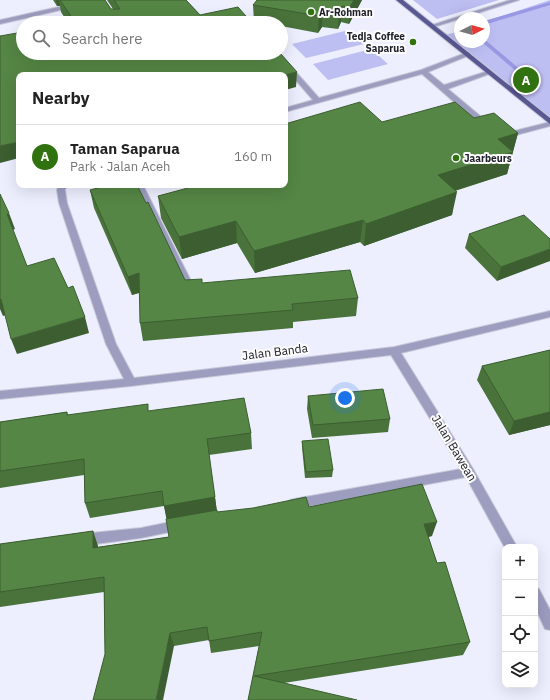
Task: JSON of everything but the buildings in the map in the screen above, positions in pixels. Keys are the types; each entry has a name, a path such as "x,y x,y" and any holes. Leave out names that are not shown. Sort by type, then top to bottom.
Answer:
{"main road":[{"path":"399,0 468,54 550,123"}],"street":[{"path":"432,26 516,0"},
{"path":"28,16 78,5"},
{"path":"0,22 16,19"},
{"path":"288,109 423,71 468,54"},
{"path":"280,60 317,100"},
{"path":"423,71 495,133 507,136 550,123"},
{"path":"443,88 490,72"},
{"path":"62,188 65,210 111,344 131,382"},
{"path":"140,188 186,281"},
{"name":"Jalan Banda","path":"0,395 131,382 394,352 550,314"},
{"name":"Jalan Bawean","path":"394,352 469,472 509,544"},
{"path":"282,506 469,472"},
{"path":"70,541 141,533 188,524"},
{"path":"538,599 550,624"}],"shaded area":[{"path":"413,0 499,0 460,12 454,12 454,14 437,19"},
{"path":"550,0 550,118 461,48 490,48 490,20"},
{"path":"349,30 364,44 306,58 292,44"},
{"path":"454,33 454,42 445,35"},
{"path":"371,49 388,64 328,80 313,64"}],"waterway":[{"path":"490,21 550,3"},
{"path":"490,46 532,82"}],"place":[{"name":"Ar-Rohman","path":"311,12"},
{"name":"Tedja Coffee Saparua","path":"413,42"},
{"name":"Taman Saparua","path":"526,80"},
{"name":"Jaarbeurs","path":"456,158"}]}
